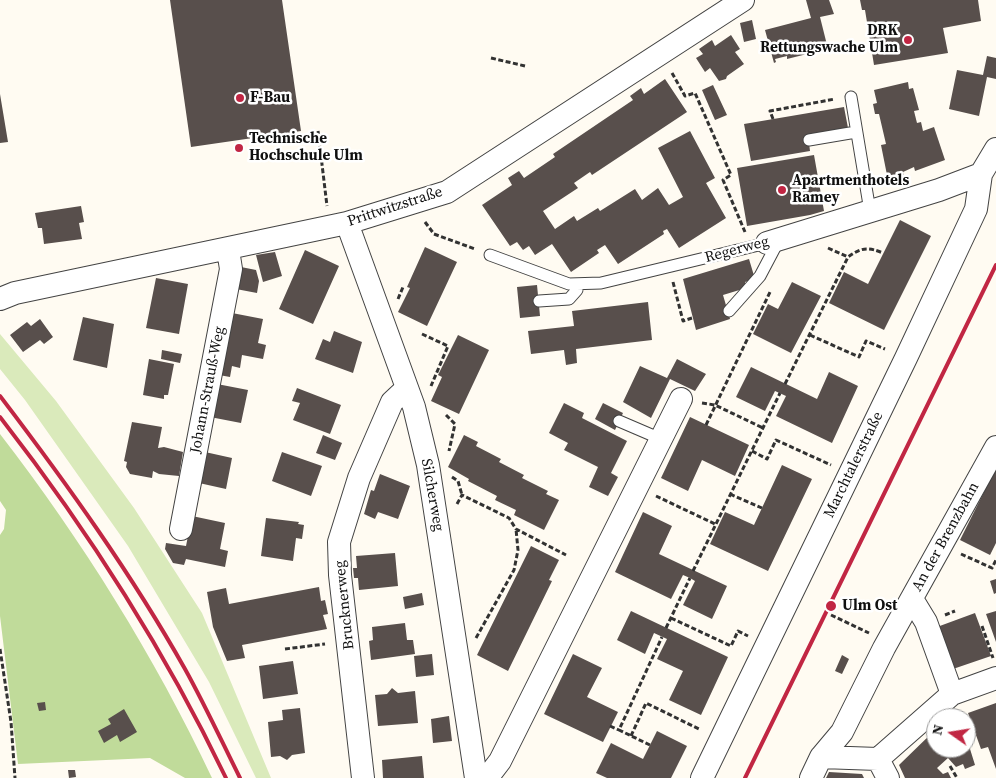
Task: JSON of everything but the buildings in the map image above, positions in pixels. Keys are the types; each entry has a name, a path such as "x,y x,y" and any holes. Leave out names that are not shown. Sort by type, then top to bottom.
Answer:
{"street":[{"name":"Prittwitzstraße","path":"0,299 15,294 338,225 447,192 742,0"},
{"name":"Marchtalerstraße","path":"702,778 906,358 976,209 981,174 996,149"},
{"name":"Regerweg","path":"766,243 939,190 981,174"},
{"name":"Silcherweg","path":"338,225 410,398 428,466 459,656 476,778"},
{"name":"Johann-Strauß-Weg","path":"181,529 231,269 228,250"},
{"name":"Brucknerweg","path":"363,778 340,575 339,542 359,478 392,402 410,398"},
{"path":"487,778 500,761 661,440 690,400"},
{"name":"An der Brenzbahn","path":"811,778 821,757 842,732 888,641 996,447"},
{"path":"912,599 926,622 952,694"},
{"path":"821,757 883,768 952,694 996,678"}],"lane":[{"path":"851,97 870,211"},
{"path":"808,140 856,132"},
{"name":"Regerweg","path":"490,255 569,284 601,283 766,243"},
{"path":"728,311 760,276 766,243"},
{"path":"539,301 569,299 577,290 577,284"},
{"path":"619,422 661,440"}],"path":[{"path":"661,52 685,96 695,92 731,175 723,180 766,243"},
{"path":"490,58 525,66"},
{"path":"773,120 770,111 851,97"},
{"path":"318,131 338,225"},
{"path":"417,202 425,222 434,234 490,255"},
{"path":"827,248 848,257"},
{"path":"785,384 848,257 860,248 871,248 883,253"},
{"path":"669,267 683,321 692,318"},
{"path":"706,425 772,289"},
{"path":"410,398 425,398 448,346 422,334"},
{"path":"810,335 859,357 866,341 906,358"},
{"path":"693,571 780,393"},
{"path":"690,400 716,405 763,428"},
{"path":"446,415 455,424 447,456"},
{"path":"752,451 767,460 776,440 850,474"},
{"path":"438,525 448,521 462,495 458,480 444,473"},
{"path":"638,488 715,524"},
{"path":"730,494 762,508"},
{"path":"459,656 480,633 514,570 518,550 516,529 509,518 462,495"},
{"path":"516,529 566,555"},
{"path":"942,546 992,568 996,560"},
{"path":"666,628 690,578"},
{"path":"831,615 888,641"},
{"path":"671,618 731,646 738,631"},
{"path":"982,626 996,666"},
{"path":"619,730 662,637"},
{"path":"285,648 348,641"},
{"path":"0,649 11,722 15,778"},
{"path":"631,736 646,703 721,739"},
{"path":"610,726 650,745"},
{"path":"950,766 957,778"}],"green space":[{"path":"0,334 56,401 134,508 202,613 271,778 256,778 209,682 128,546 25,400 0,369"},
{"path":"0,434 60,515 115,600 166,688 212,778 185,778 150,758 18,764 0,616 0,535 4,529 6,510 0,501"}],"railway":[{"path":"745,778 996,265"},
{"path":"0,396 50,462 143,598 192,683 240,778"},
{"path":"0,417 64,503 123,592 177,683 226,778"}],"place":[{"name":"DRK Rettungswache Ulm","path":"908,40"},
{"name":"F-Bau","path":"240,98"},
{"name":"Technische Hochschule Ulm","path":"239,148"},
{"name":"Apartmenthotels Ramey","path":"782,190"},
{"name":"Ulm Ost","path":"831,606"}]}
